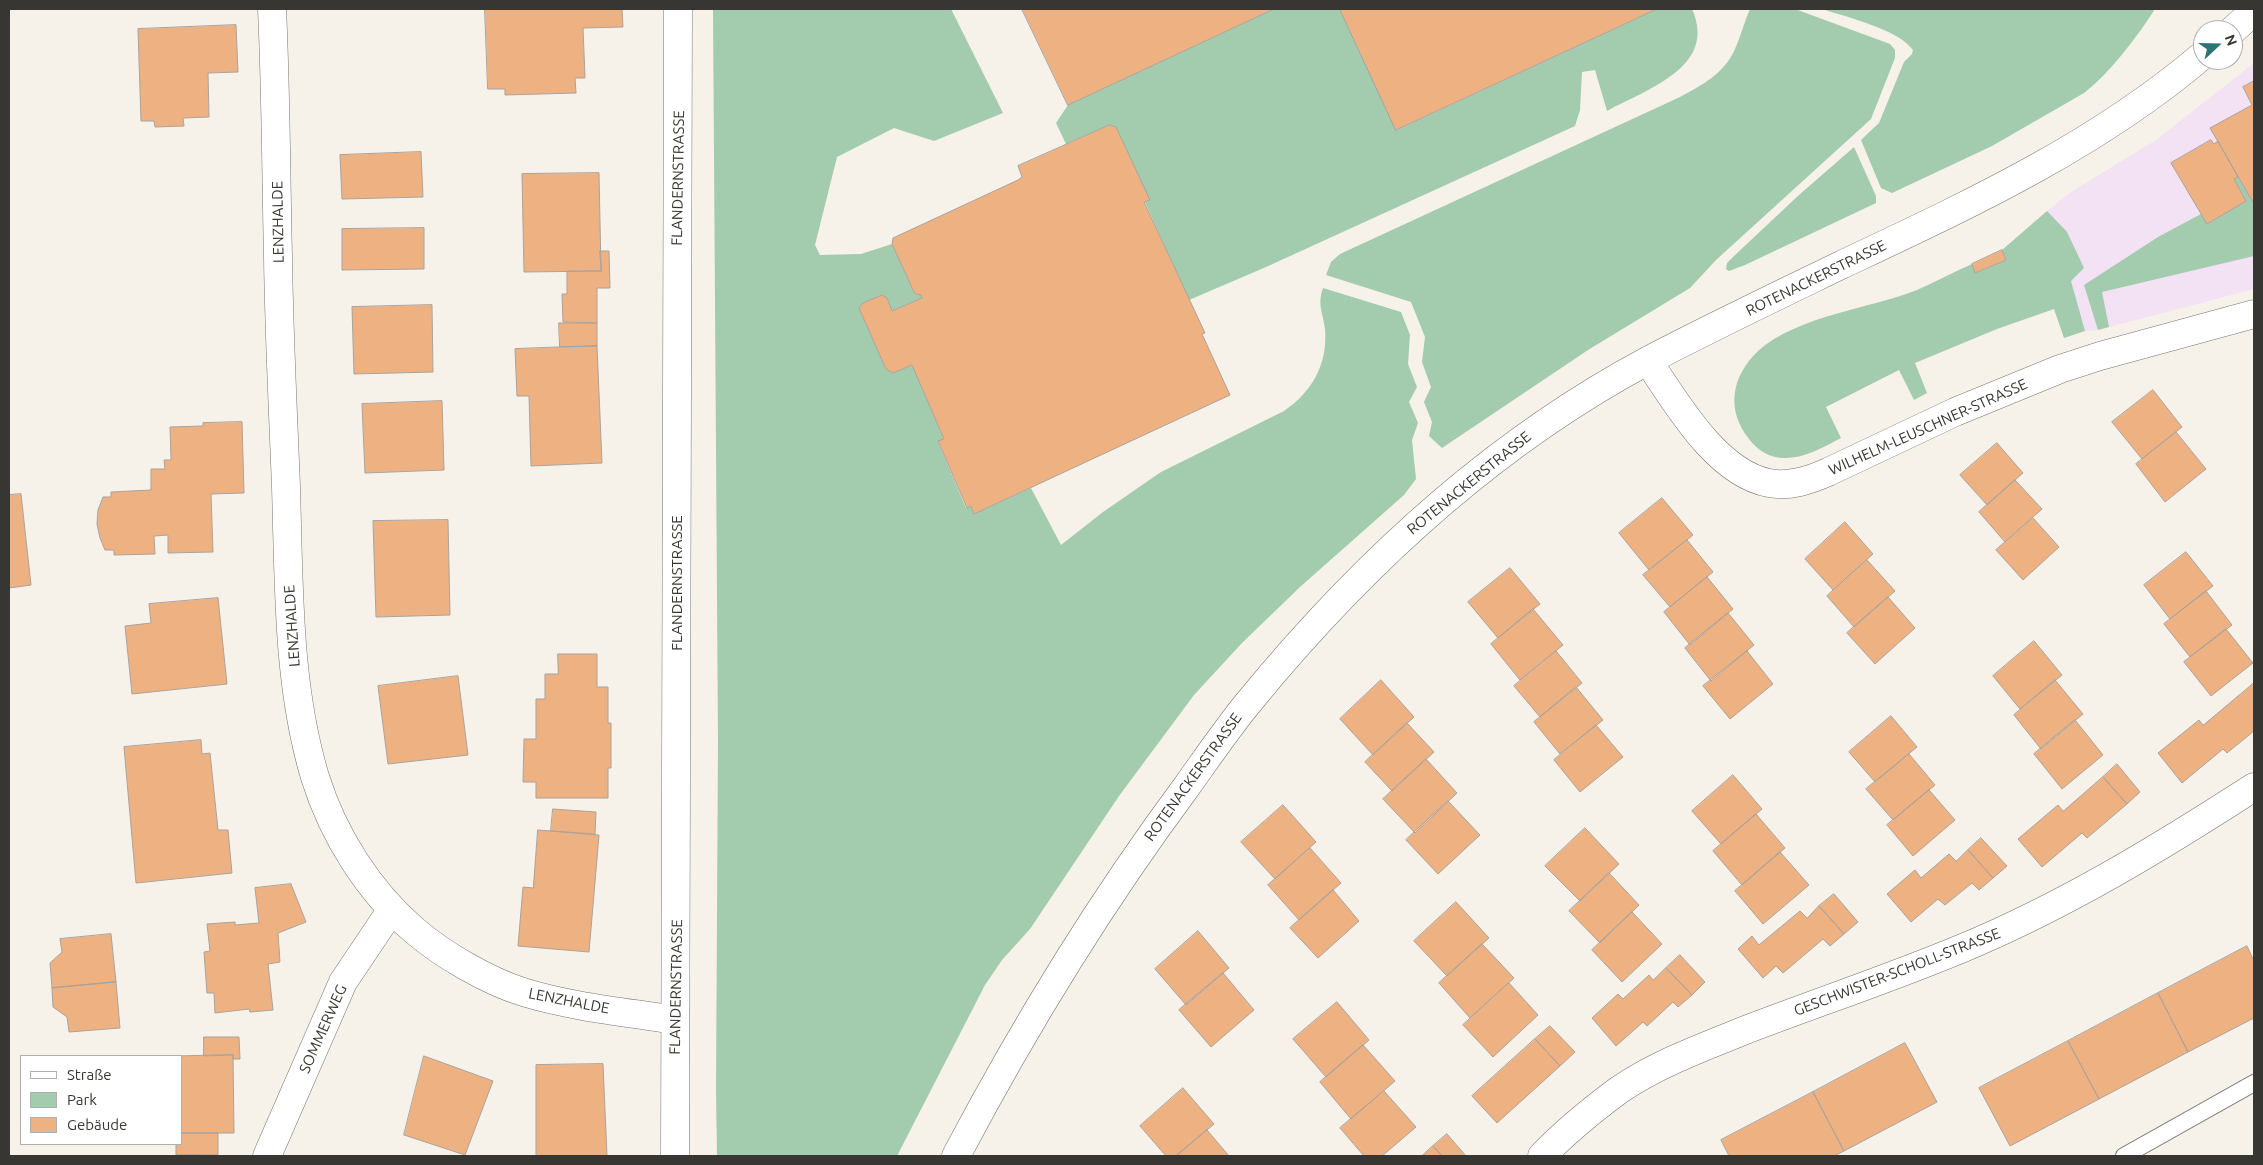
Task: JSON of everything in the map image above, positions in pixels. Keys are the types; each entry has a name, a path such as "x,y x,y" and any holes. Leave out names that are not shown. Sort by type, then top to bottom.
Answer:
{"street":[{"name":"LENZHALDE","path":"272,9 289,592 302,724 315,778 331,818 366,879 392,909 416,932 444,952 519,991 555,1001 676,1020"},
{"name":"FLANDERNSTRASSE","path":"676,1156 678,9"},
{"path":"2243,21 2254,12 2251,9"},
{"name":"ROTENACKERSTRASSE","path":"956,1156 1013,1052 1079,941 1157,825 1245,707 1296,647 1387,550 1449,495 1562,412 1648,361 2029,173 2121,117 2152,96 2193,63"},
{"name":"WILHELM-LEUSCHNER-STRASSE","path":"1648,361 1700,436 1720,455 1753,478 1770,483 1790,484 1809,480 1828,472 1954,412 2060,369 2118,350 2254,314"},
{"name":"GESCHWISTER-SCHOLL-STRASSE","path":"1542,1156 1585,1117 1620,1090 1659,1067 1698,1049 1912,968 2010,928 2120,870 2254,787"},
{"name":"SOMMERWEG","path":"267,1156 343,982 392,909"}],"lane":[{"path":"2124,1156 2254,1083"}],"shaded area":[{"path":"2254,63 2254,289 2098,330 2085,331 2047,211 2071,192 2156,140"}],"green space":[{"path":"713,9 951,9 1003,113 934,141 894,128 837,157 815,245 820,255 861,254 892,244 915,294 921,295 922,298 892,311 887,298 882,295 863,303 859,308 886,369 893,373 912,365 944,439 938,442 966,508 971,506 974,514 1031,488 1061,545 1103,512 1161,472 1284,411 1303,395 1321,365 1325,342 1325,329 1320,304 1323,288 1401,312 1410,335 1408,364 1417,387 1409,402 1418,423 1412,440 1416,479 1404,495 1300,587 1242,643 1194,695 1119,796 1030,929 1002,960 985,985 897,1156 717,1156 718,741"},
{"path":"1274,9 1340,9 1397,130 1657,9 1692,9 1697,29 1695,46 1687,61 1674,74 1641,94 1607,111 1595,70 1582,72 1580,110 1575,126 1266,267 1189,300 1145,202 1149,200 1116,127 1110,125 1066,144 1056,123 1068,105"},
{"path":"1750,9 1795,9 1890,44 1895,50 1895,58 1871,119 1716,260 1690,288 1588,350 1442,448 1429,436 1432,422 1424,402 1431,387 1422,362 1425,337 1411,302 1326,275 1331,262 1340,254 1696,88 1719,72 1730,58"},
{"path":"1822,9 2155,9 2122,54 2104,75 2084,93 1992,146 1892,193 1881,188 1861,140 1879,123 1904,62 1912,54 1913,50 1896,36 1884,30"},
{"path":"1854,147 1876,196 1876,203 1745,265 1729,271 1726,269 1727,263 1734,256"},
{"path":"2238,177 2254,204 2254,256 2102,292 2109,327 2098,330 2084,285 2158,237 2201,214 2207,224 2246,201 2234,179"},
{"path":"2047,211 2067,232 2084,268 2071,281 2085,331 2064,338 2054,309 1997,329 1915,363 1927,393 1914,400 1899,370 1826,407 1841,438 1807,454 1793,458 1774,457 1760,450 1749,439 1737,417 1735,394 1742,372 1758,351 1792,329 1813,321 1898,297 1972,264 1976,273 2006,260 2002,250"}],"building":[{"path":"485,9 622,9 623,27 583,28 585,78 575,78 576,93 505,95 505,89 488,89"},
{"path":"1022,9 1274,9 1068,105"},
{"path":"1340,9 1657,9 1396,130"},
{"path":"236,25 238,72 208,73 209,117 183,118 184,126 155,127 154,121 141,121 138,29"},
{"path":"2254,81 2254,204 2210,128 2252,105 2243,87"},
{"path":"1110,125 1116,127 1150,200 1144,202 1205,333 1202,334 1230,395 974,514 971,506 967,508 938,441 944,439 912,365 893,373 886,369 859,308 863,303 882,295 887,298 892,311 922,298 921,295 914,292 892,244 893,238 1018,180 1022,177 1018,166"},
{"path":"2211,140 2214,144 2218,141 2238,177 2234,179 2246,201 2207,224 2171,163"},
{"path":"421,152 423,197 342,199 340,155"},
{"path":"599,173 601,271 524,272 522,174"},
{"path":"424,228 424,269 342,270 342,229"},
{"path":"2002,250 2006,260 1975,273 1972,264"},
{"path":"600,251 609,251 610,288 597,288 597,323 563,322 562,294 567,294 567,271 601,271"},
{"path":"432,305 433,372 354,374 352,307"},
{"path":"559,323 597,323 597,346 560,347"},
{"path":"597,346 602,463 531,466 529,396 517,396 515,349"},
{"path":"2153,390 2182,427 2142,459 2112,422"},
{"path":"442,401 444,470 365,473 362,404"},
{"path":"242,422 244,493 211,494 213,552 168,553 168,535 154,536 155,554 114,555 114,550 105,550 97,524 98,510 103,497 111,497 111,492 151,490 151,469 165,469 164,460 171,460 170,427 203,426 203,423"},
{"path":"2176,432 2206,469 2165,502 2136,464"},
{"path":"1997,443 2023,473 1987,505 1960,475"},
{"path":"2015,480 2042,509 2005,542 1979,512"},
{"path":"21,494 31,585 9,588 9,495"},
{"path":"1662,498 1693,535 1649,570 1619,533"},
{"path":"2033,518 2059,547 2023,580 1996,550"},
{"path":"448,520 450,615 376,617 373,521"},
{"path":"1845,522 1873,554 1833,590 1805,559"},
{"path":"1687,540 1713,572 1670,607 1643,575"},
{"path":"2186,552 2213,586 2170,619 2144,585"},
{"path":"1867,560 1895,591 1854,627 1827,596"},
{"path":"1510,568 1540,604 1498,638 1468,602"},
{"path":"1707,577 1733,609 1690,645 1664,612"},
{"path":"2206,591 2232,625 2190,657 2164,624"},
{"path":"1888,597 1915,628 1875,664 1847,633"},
{"path":"218,598 227,684 132,694 125,626 151,623 149,604"},
{"path":"1533,609 1563,645 1520,680 1491,644"},
{"path":"1728,613 1754,645 1711,681 1685,648"},
{"path":"2226,629 2253,663 2211,696 2184,662"},
{"path":"2034,641 2062,675 2020,709 1993,676"},
{"path":"1556,651 1582,683 1540,717 1514,686"},
{"path":"1747,651 1773,684 1730,719 1703,686"},
{"path":"558,654 597,654 597,687 608,687 608,723 611,723 611,768 608,768 608,798 536,798 536,782 523,782 524,739 536,739 536,699 545,699 545,674 558,674"},
{"path":"458,676 468,755 388,764 378,686"},
{"path":"1381,680 1414,717 1373,755 1340,719"},
{"path":"2055,680 2083,714 2041,749 2014,715"},
{"path":"2254,683 2254,731 2227,753 2223,749 2182,783 2158,753 2199,720 2203,725"},
{"path":"1576,687 1603,720 1560,754 1534,722"},
{"path":"1891,716 1917,747 1875,782 1849,752"},
{"path":"2075,720 2103,755 2062,789 2034,754"},
{"path":"1407,723 1434,752 1392,791 1365,762"},
{"path":"1596,725 1623,757 1580,792 1554,760"},
{"path":"201,740 202,754 210,753 218,830 228,830 232,873 136,883 124,747"},
{"path":"1909,754 1935,785 1893,820 1866,789"},
{"path":"1426,759 1457,793 1415,833 1383,799"},
{"path":"2117,764 2140,792 2127,804 2103,777"},
{"path":"1733,775 1762,809 1721,844 1692,811"},
{"path":"2103,777 2127,804 2087,838 2082,833 2042,867 2018,839 2058,805 2063,811"},
{"path":"1929,790 1955,820 1913,856 1887,825"},
{"path":"1448,801 1480,835 1438,874 1406,840"},
{"path":"1283,805 1316,842 1275,879 1241,842"},
{"path":"553,809 596,812 595,834 551,831"},
{"path":"1756,814 1785,848 1742,885 1713,851"},
{"path":"1585,828 1619,864 1580,901 1545,866"},
{"path":"538,830 599,835 589,952 518,946 523,887 533,888"},
{"path":"1981,838 2007,866 1993,878 1968,850"},
{"path":"1310,848 1341,883 1299,920 1268,885"},
{"path":"1968,850 1993,878 1979,890 1972,883 1945,905 1938,899 1911,922 1887,894 1915,870 1921,878 1949,854 1956,861"},
{"path":"1780,852 1809,885 1763,924 1735,891"},
{"path":"1609,873 1639,905 1600,943 1569,911"},
{"path":"291,884 306,922 278,933 280,962 268,964 273,1010 250,1012 249,1009 215,1013 214,993 207,993 204,952 210,951 207,924 235,922 235,925 259,923 255,888"},
{"path":"1333,890 1359,921 1318,958 1290,928"},
{"path":"1834,894 1858,922 1844,934 1819,906"},
{"path":"1456,902 1489,938 1447,976 1414,941"},
{"path":"1819,906 1844,934 1830,946 1823,939 1783,973 1776,966 1763,978 1738,949 1752,936 1759,945 1800,911 1807,918"},
{"path":"1632,912 1662,944 1622,982 1592,950"},
{"path":"1198,931 1229,968 1186,1005 1155,969"},
{"path":"111,934 116,982 52,988 50,963 62,952 60,939"},
{"path":"1482,944 1514,978 1470,1018 1439,983"},
{"path":"2247,946 2254,961 2254,1018 2188,1052 2158,993"},
{"path":"1680,955 1705,982 1692,995 1666,968"},
{"path":"1666,968 1692,995 1678,1007 1673,1002 1647,1026 1643,1022 1616,1046 1592,1018 1618,994 1623,999 1649,975 1653,980"},
{"path":"1223,973 1254,1010 1211,1047 1179,1010"},
{"path":"116,982 120,1028 69,1032 67,1017 53,1007 52,988"},
{"path":"1509,983 1538,1015 1493,1057 1463,1025"},
{"path":"2158,993 2188,1052 2099,1099 2068,1041"},
{"path":"1337,1002 1369,1040 1326,1077 1293,1039"},
{"path":"1550,1026 1575,1052 1560,1066 1535,1039"},
{"path":"204,1037 239,1037 240,1059 233,1059 233,1055 204,1056"},
{"path":"1535,1039 1560,1066 1497,1123 1472,1096"},
{"path":"2068,1041 2099,1099 2010,1146 1979,1088"},
{"path":"1905,1043 1937,1102 1844,1151 1813,1092"},
{"path":"1363,1045 1395,1081 1351,1119 1320,1082"},
{"path":"233,1055 234,1133 182,1133 182,1056"},
{"path":"424,1056 493,1081 465,1155 404,1135"},
{"path":"603,1064 607,1156 536,1156 536,1065"},
{"path":"1183,1088 1214,1124 1176,1156 1166,1156 1140,1126"},
{"path":"1384,1091 1416,1127 1382,1156 1364,1156 1340,1128"},
{"path":"1813,1092 1844,1151 1834,1156 1729,1156 1721,1140"},
{"path":"1207,1130 1229,1156 1176,1156"},
{"path":"182,1133 218,1133 218,1155 176,1155 176,1145 182,1145"},
{"path":"1447,1134 1466,1156 1442,1156 1433,1146"},
{"path":"1433,1146 1442,1156 1422,1156"},
{"path":"202,1155 202,1156 176,1156"}]}
